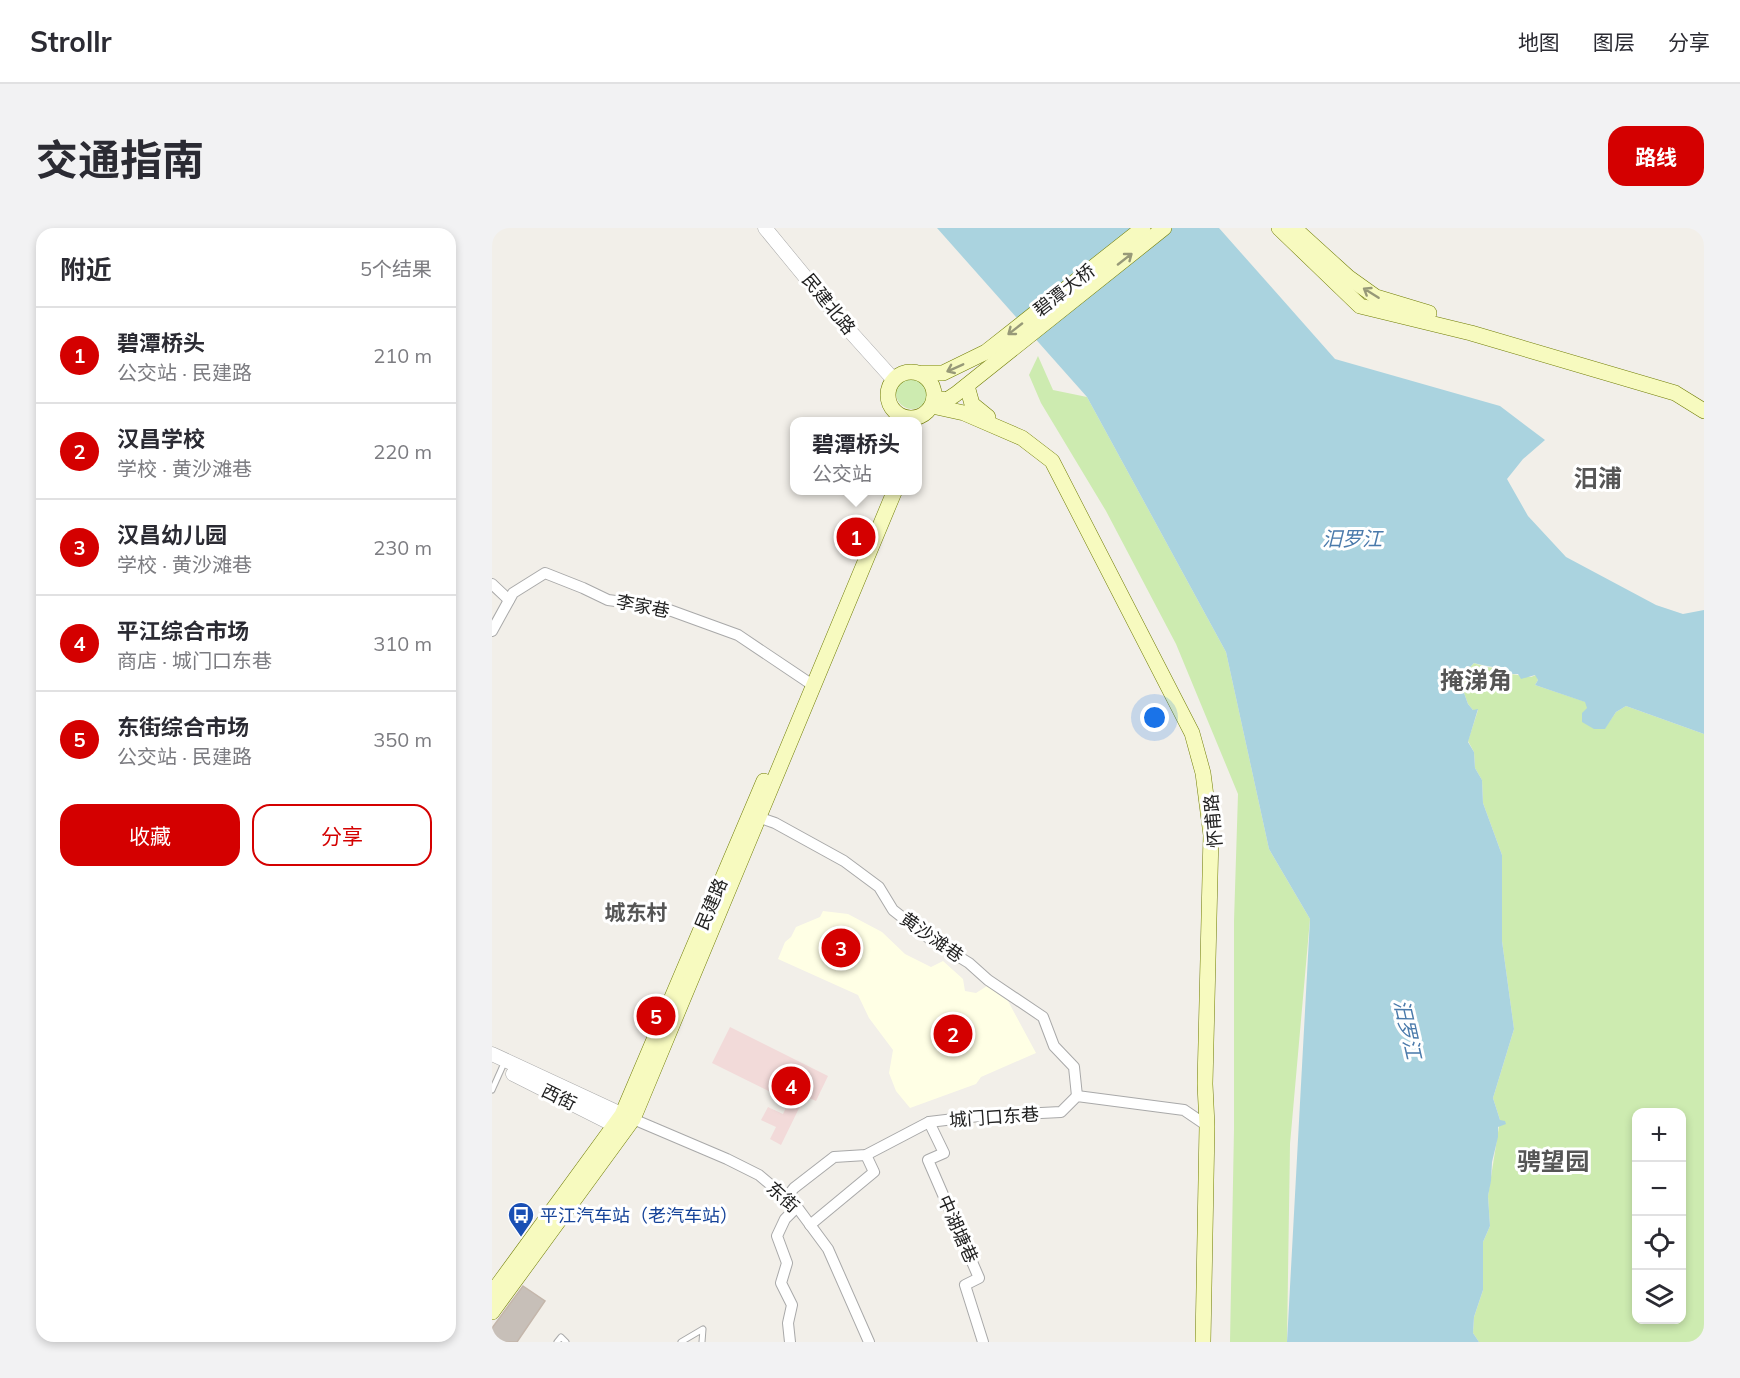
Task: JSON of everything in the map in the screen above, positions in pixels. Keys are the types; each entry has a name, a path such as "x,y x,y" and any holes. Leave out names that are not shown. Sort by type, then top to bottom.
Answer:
{"main road":[{"name":"碧潭大桥","path":"991,356 1143,228"},
{"path":"933,402 947,400 967,386 991,356 1164,228"},
{"path":"1279,228 1359,306 1472,333 1675,393 1704,411"},
{"path":"1294,228 1348,277 1376,297 1675,387 1704,405"},
{"path":"904,417 891,408 888,400 887,392 896,376 906,371 943,373 991,356"},
{"path":"915,417 926,412 933,402 932,383 921,373"},
{"name":"怀甫路","path":"967,386 972,404 986,417 1025,432 1058,456 1186,703 1208,771 1217,836 1209,1127 1210,1342"},
{"path":"933,402 1022,438 1052,461 1192,734 1203,773 1211,836 1205,1084 1209,1127 1203,1342"},
{"name":"民建路","path":"502,1280 624,1122 754,816 884,495"},
{"path":"754,816 893,495"},
{"path":"492,1293 502,1280"},
{"path":"492,1312 502,1280"}],"street":[{"name":"民建北路","path":"765,228 848,329 896,376"},
{"path":"774,228 896,376"},
{"name":"李家巷","path":"492,631 513,593 545,573 608,600 661,607 738,635 808,682"},
{"path":"492,584 509,600"},
{"name":"黄沙滩巷","path":"754,816 775,823 844,861 879,886 893,910 911,925 969,963 988,980 1043,1017 1054,1046 1074,1067 1077,1096"},
{"name":"西街","path":"492,1054 500,1064 624,1122"},
{"path":"1077,1096 1184,1110 1209,1127"},
{"name":"城门口东巷","path":"786,1198 794,1188 834,1157 866,1155 929,1122 979,1116 1061,1112 1077,1096"},
{"name":"东街","path":"624,1122 727,1159 759,1175 797,1207 828,1249 868,1342"},
{"name":"中湖塘巷","path":"929,1122 944,1153 928,1160 979,1278 965,1285 983,1342"},
{"path":"810,1225 874,1172 866,1155"},
{"path":"790,1342 788,1323 792,1305 781,1283 787,1263 777,1236 785,1219 797,1207"}],"lane":[{"path":"492,1089 500,1064"},
{"path":"681,1342 703,1329 702,1342"},
{"path":"558,1342 561,1337 566,1342"}],"shaded area":[{"path":"823,911 848,914 882,932 905,954 931,967 943,961 963,979 965,991 976,993 987,986 1008,1001 1036,1053 981,1077 976,1084 910,1108 896,1091 889,1073 893,1050 869,1018 858,995 778,959 785,942 791,937 796,927 820,917"},
{"path":"730,1027 828,1076 816,1101 805,1096 781,1145 770,1139 776,1127 761,1120 768,1107 783,1114 789,1101 712,1063"}],"green space":[{"path":"1038,356 1053,390 1087,397 1226,652 1269,849 1310,919 1290,1144 1287,1342 1230,1342 1234,1129 1234,921 1238,794 1176,644 1106,511 1041,403 1029,375"},
{"path":"912,377 923,382 928,393 923,404 912,409 901,404 896,393 901,382"},
{"path":"1474,663 1505,669 1511,674 1531,677 1536,675 1538,680 1535,685 1586,702 1588,708 1605,728 1616,712 1626,706 1704,734 1704,1342 1479,1342 1473,1333 1474,1317 1483,1290 1483,1242 1490,1226 1488,1196 1500,1120 1493,1098 1514,1029 1502,941 1502,855 1483,803 1482,780 1475,768 1474,752 1468,741 1478,710 1473,710 1468,704 1459,679"}],"water":[{"name":"汨罗江","path":"937,228 1219,228 1335,359 1500,406 1545,440 1523,459 1507,479 1528,516 1566,557 1656,605 1683,614 1704,610 1704,734 1626,706 1616,712 1605,729 1594,729 1582,722 1582,713 1587,708 1585,702 1535,685 1538,680 1535,675 1521,679 1518,674 1474,663 1459,679 1468,704 1473,710 1478,709 1468,742 1474,752 1475,768 1482,780 1483,803 1502,855 1502,941 1514,1029 1493,1098 1500,1120 1505,1121 1506,1124 1498,1127 1492,1162 1488,1196 1490,1226 1483,1242 1483,1290 1474,1317 1473,1333 1479,1342 1287,1342 1310,919 1269,849 1226,652 1087,397"}],"building":[{"path":"523,1286 545,1301 517,1342 492,1342 492,1328"}],"place":[{"name":"碧潭桥头","path":"856,537"},
{"name":"汉昌幼儿园","path":"841,948"},
{"name":"东街综合市场","path":"656,1016"},
{"name":"汉昌学校","path":"953,1034"},
{"name":"平江综合市场","path":"791,1086"},
{"name":"平江汽车站（老汽车站）","path":"521,1238"}],"district":[{"name":"汨浦","path":"1598,478"},
{"name":"掩涕角","path":"1476,680"},
{"name":"城东村","path":"636,912"},
{"name":"骋望园","path":"1553,1161"}]}
